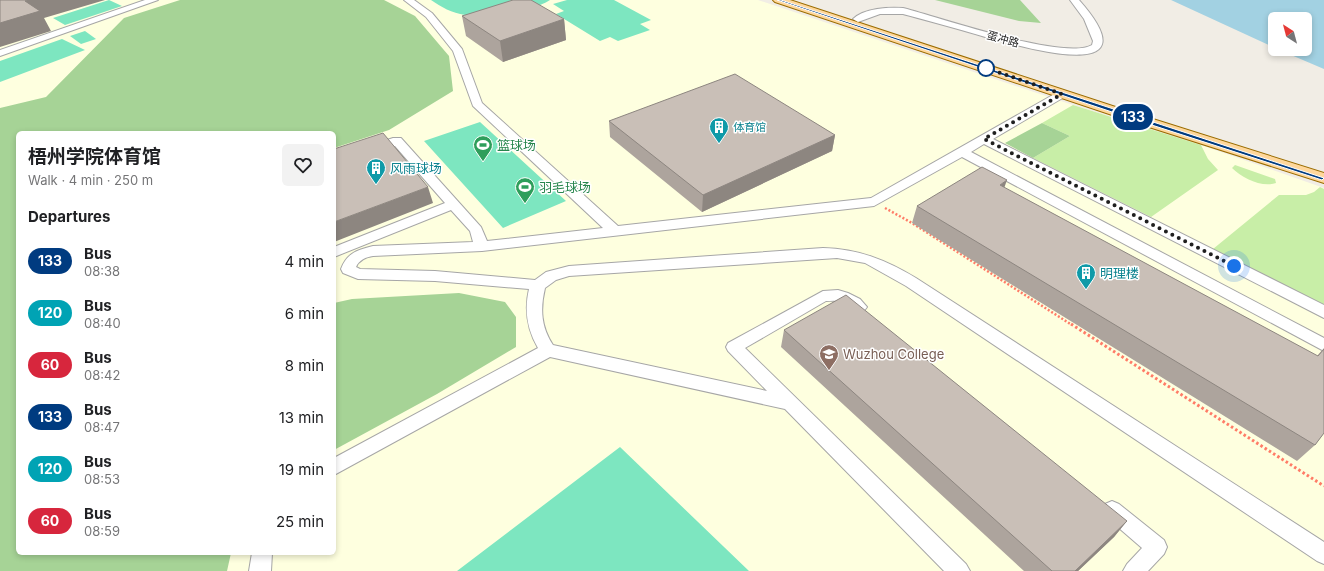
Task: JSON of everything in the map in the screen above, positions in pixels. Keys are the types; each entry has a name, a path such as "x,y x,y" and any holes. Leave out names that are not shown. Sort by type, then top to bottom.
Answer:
{"main road":[{"path":"779,0 1062,94 1324,178"},
{"path":"798,0 1324,170"}],"lane":[{"path":"0,53 140,2 154,0"},
{"path":"408,0 429,15 458,51 477,104 615,231"},
{"name":"蛋冲路","path":"858,19 866,15 891,10 903,11 1041,49 1075,53 1096,47 1098,41 1093,27 1074,0"},
{"path":"341,269 360,254 372,251 482,246 874,202 1062,94"},
{"path":"984,139 1324,312"},
{"path":"336,161 397,141 476,230 482,246"},
{"path":"962,152 1324,345"},
{"path":"336,251 453,205"},
{"path":"790,403 548,350 538,337 534,322 535,296 538,285 550,276 569,271 607,267 847,252 867,257 911,282 1324,554"},
{"path":"341,269 358,274 435,276 538,285"},
{"path":"870,315 851,301 838,294 823,296 734,347 959,571"},
{"path":"336,466 548,350"},
{"path":"1096,498 1157,547 1134,571"},
{"path":"260,571 262,555"}],"path":[{"path":"874,202 912,223 1324,486"}],"shaded area":[{"name":"Wuzhou College","path":"0,0 758,0 1073,105 1201,145 1324,188 1324,571 0,571"}],"green space":[{"path":"109,0 122,6 65,25 53,18"},
{"path":"180,0 384,0 415,16 449,56 453,91 389,130 336,147 336,131 16,131 16,555 231,555 227,571 0,571 0,108 46,97 124,18"},
{"path":"431,0 550,0 541,5 520,12 475,16 456,13"},
{"path":"567,0 614,0 651,20 640,24 650,30 618,41 610,37 600,41 556,14 564,11 553,4"},
{"path":"935,0 1020,0 1041,23 1019,21"},
{"path":"85,31 96,39 81,44 70,36"},
{"path":"62,39 85,50 0,82 0,61"},
{"path":"1073,105 1201,145 1208,159 1218,170 1151,217 1033,158 1070,136 1042,123"},
{"name":"篮球场","path":"480,122 566,201 503,228 424,141"},
{"path":"1042,123 1070,136 1033,158 1005,143"},
{"path":"1235,165 1275,179 1276,183 1265,184 1252,181 1236,172 1232,168"},
{"path":"1320,187 1324,189 1324,305 1213,249 1279,195 1306,195 1314,192"},
{"path":"459,293 505,302 516,317 516,347 437,394 336,449 336,303 352,299"},
{"path":"620,447 749,571 457,571"}],"water":[{"path":"1171,0 1324,0 1324,69 1293,56 1312,56 1312,12 1268,12 1268,45"}],"building":[{"path":"0,0 27,0 25,1 40,11 0,23"},
{"path":"513,0 531,0 564,19 500,41 462,16"},
{"name":"体育馆","path":"735,74 835,135 703,195 609,121"},
{"name":"风雨球场","path":"383,133 428,187 336,221 336,148"},
{"name":"明理楼","path":"982,167 1007,180 1000,185 1318,356 1324,349 1324,433 1315,445 917,206"},
{"path":"846,295 1127,521 1075,571 1052,571 784,330"}],"bus line":[{"name":"133","path":"779,0 1132,117 1324,178"}],"place":[{"name":"体育馆","path":"719,144"},
{"name":"篮球场","path":"483,162"},
{"name":"风雨球场","path":"376,185"},
{"name":"羽毛球场","path":"525,204"},
{"name":"明理楼","path":"1086,290"},
{"name":"Wuzhou College","path":"829,371"}],"route":[{"path":"986,68 1062,94 984,139 1234,266"}]}
